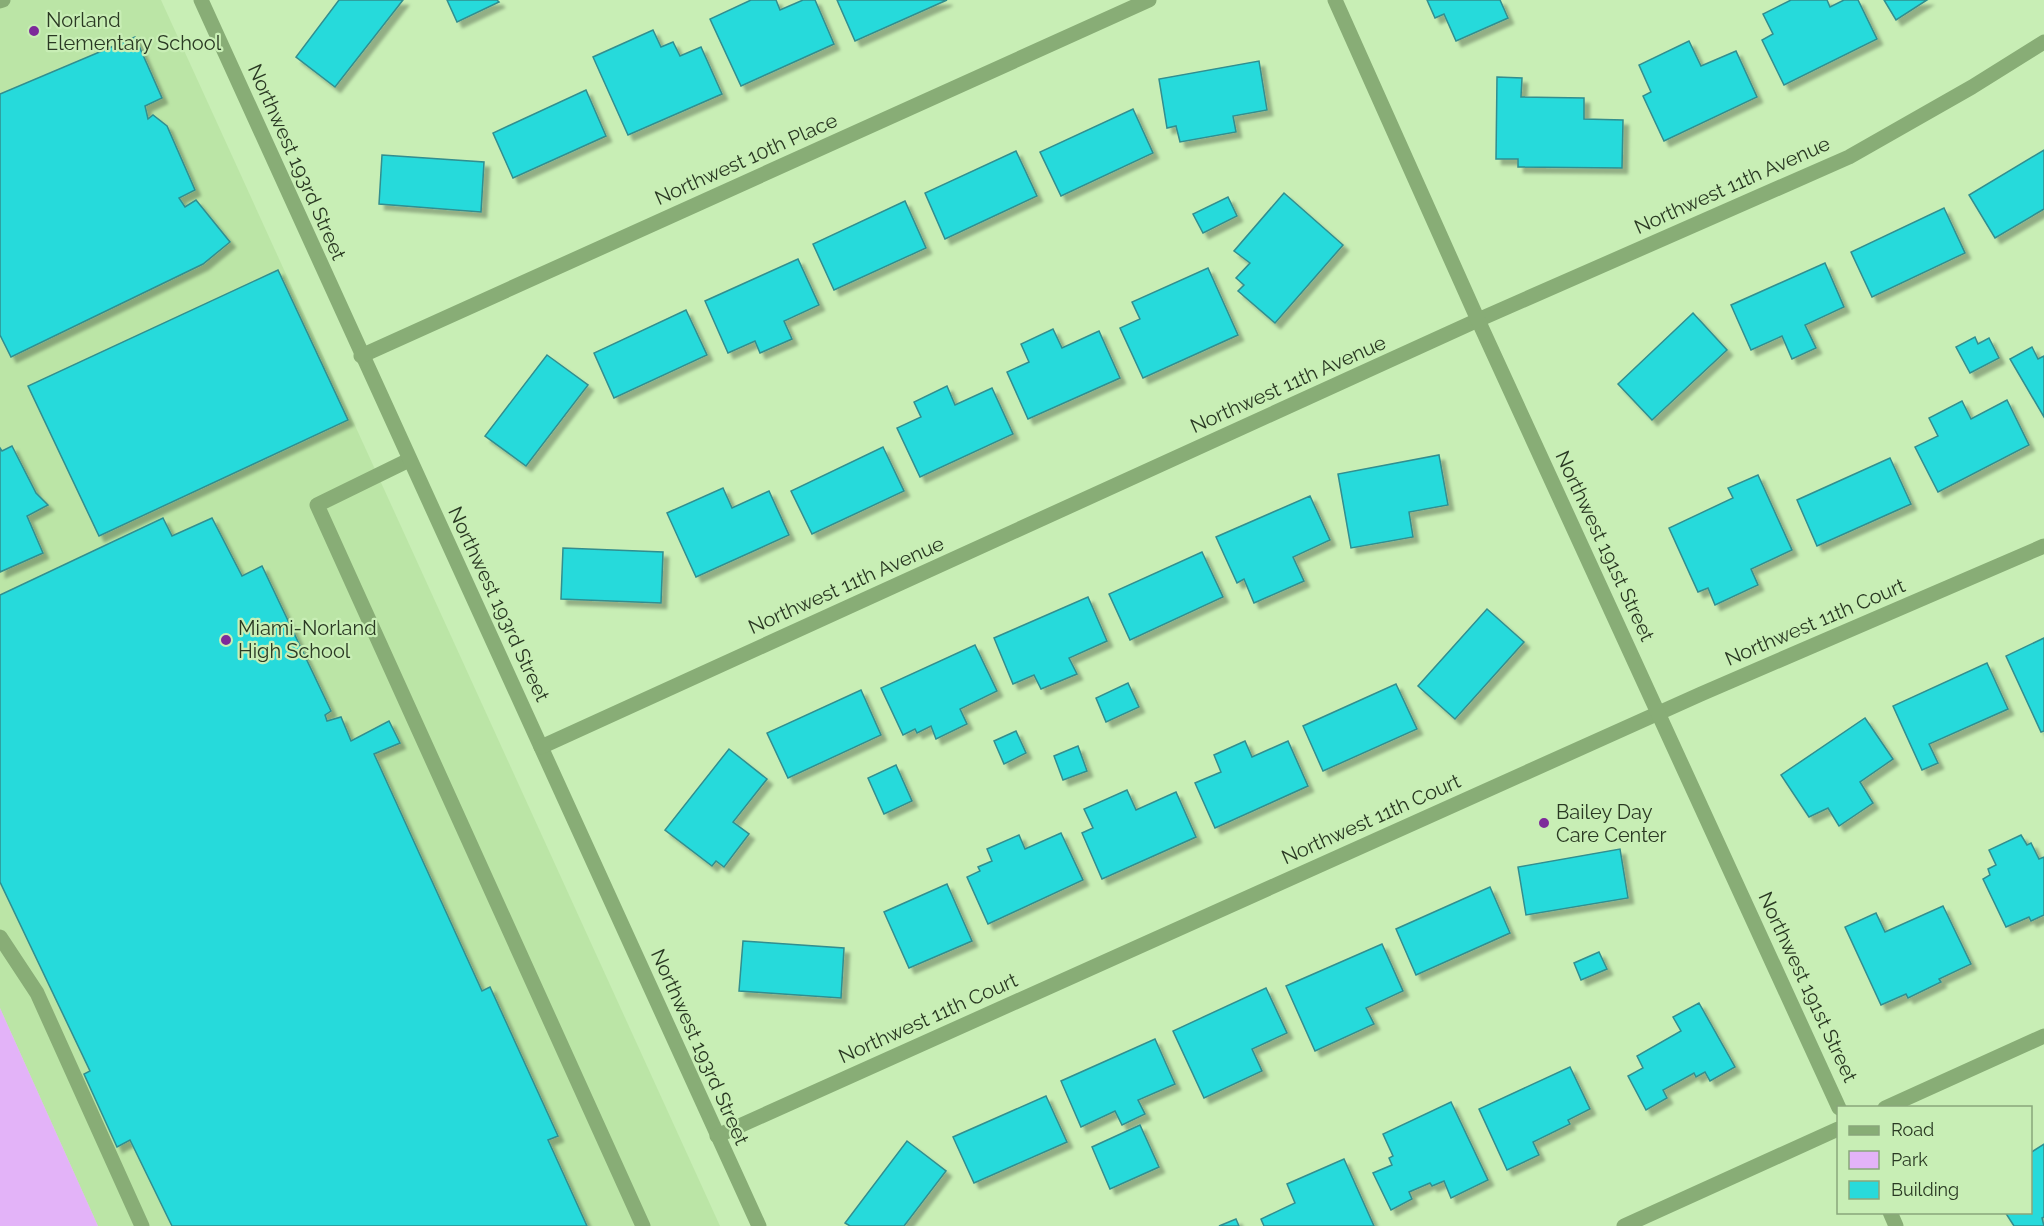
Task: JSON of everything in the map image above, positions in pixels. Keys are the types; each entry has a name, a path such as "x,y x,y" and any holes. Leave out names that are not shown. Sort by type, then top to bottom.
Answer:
{"street":[{"name":"Northwest 193rd Street","path":"201,0 361,356 759,1226"},
{"name":"Northwest 10th Place","path":"361,356 1149,0"},
{"name":"Northwest 191st Street","path":"1335,0 1478,320 1839,1106"},
{"name":"Northwest 11th Avenue","path":"541,747 1478,320 1849,157 1972,87 2044,42"},
{"path":"409,460 317,505 643,1226"},
{"name":"Northwest 11th Court","path":"717,1136 1659,713 2044,546"},
{"path":"0,937 37,993 142,1226"},
{"path":"1887,1106 2044,1036"},
{"path":"1624,1226 1837,1130"}],"shaded area":[{"name":"Miami-Norland High School","path":"0,0 161,0 720,1226 98,1226 0,1008"}],"green space":[{"path":"0,1008 98,1226 0,1226"}],"building":[{"path":"339,0 403,0 335,87 296,57"},
{"path":"447,0 497,0 499,2 457,22"},
{"path":"751,0 776,0 780,10 803,0 815,0 834,44 741,86 710,19"},
{"path":"837,0 947,0 855,41"},
{"path":"1427,0 1500,0 1508,18 1456,41 1444,14 1435,18"},
{"path":"1791,0 1827,0 1830,7 1844,0 1858,0 1877,39 1784,85 1762,40 1773,34 1763,14"},
{"path":"1884,0 1927,0 1896,20"},
{"path":"653,30 661,47 673,42 680,56 701,47 722,94 628,135 593,57"},
{"path":"135,37 162,98 145,106 148,119 153,115 167,126 195,190 179,198 185,207 196,200 230,242 203,264 11,357 0,335 0,94"},
{"path":"1689,41 1701,66 1736,51 1757,97 1664,141 1643,96 1651,92 1639,65"},
{"path":"1259,61 1267,110 1233,116 1236,132 1180,142 1176,126 1167,128 1159,79"},
{"path":"1497,77 1522,78 1521,97 1584,98 1584,119 1623,120 1622,168 1518,167 1518,159 1496,159"},
{"path":"586,90 606,136 513,178 493,133"},
{"path":"1133,109 1153,153 1061,196 1040,152"},
{"path":"2044,150 2044,209 1995,238 1969,195"},
{"path":"1016,151 1037,196 945,239 925,193"},
{"path":"382,155 484,162 481,212 379,204"},
{"path":"1284,193 1343,245 1275,323 1238,291 1244,285 1236,278 1250,263 1234,251"},
{"path":"1228,197 1237,216 1203,233 1193,214"},
{"path":"905,201 926,248 834,290 813,244"},
{"path":"1944,208 1965,253 1872,297 1851,252"},
{"path":"798,259 819,305 784,321 792,339 760,353 755,341 728,353 705,301"},
{"path":"1825,263 1844,307 1805,325 1816,348 1792,359 1782,336 1751,350 1731,305"},
{"path":"1208,268 1238,335 1143,378 1120,328 1140,319 1132,302"},
{"path":"278,270 348,420 99,536 28,386"},
{"path":"686,310 707,355 614,398 594,353"},
{"path":"1693,313 1727,350 1652,420 1618,384"},
{"path":"1053,329 1062,348 1099,331 1120,378 1028,419 1007,372 1029,362 1021,344"},
{"path":"1975,337 1978,344 1989,338 1999,358 1970,373 1956,347"},
{"path":"2032,347 2038,359 2044,356 2044,417 2010,359"},
{"path":"547,355 588,385 526,466 485,436"},
{"path":"947,386 955,405 992,388 1013,434 920,477 897,428 921,417 914,402"},
{"path":"2007,400 2029,445 1938,492 1915,447 1938,436 1929,418 1962,401 1971,419"},
{"path":"12,446 36,493 48,505 27,516 43,553 0,572 0,448 2,451"},
{"path":"883,447 904,491 812,534 791,491"},
{"path":"1439,455 1448,505 1409,512 1413,537 1351,548 1338,474"},
{"path":"1890,458 1911,504 1817,546 1797,500"},
{"path":"1758,475 1792,550 1751,569 1758,585 1715,605 1708,588 1698,592 1669,528 1733,498 1728,488"},
{"path":"723,488 732,508 769,491 789,535 696,577 667,513"},
{"path":"1310,496 1330,540 1293,557 1304,581 1254,603 1244,579 1237,583 1216,537"},
{"path":"163,518 172,536 212,518 242,576 262,566 331,711 325,715 327,721 341,717 351,741 389,721 400,743 374,754 482,991 490,987 558,1136 548,1140 587,1226 172,1226 130,1140 117,1147 84,1074 90,1071 0,882 0,595"},
{"path":"563,548 663,552 661,603 561,599"},
{"path":"1202,552 1223,597 1130,640 1109,594"},
{"path":"1088,597 1107,641 1069,658 1077,674 1041,689 1034,675 1013,684 994,638"},
{"path":"1487,609 1524,642 1455,719 1418,686"},
{"path":"2044,638 2044,731 2041,732 2006,656"},
{"path":"975,645 997,691 960,709 967,724 936,739 931,726 917,733 915,729 903,735 881,688"},
{"path":"1987,663 2008,709 1929,744 1938,763 1922,770 1893,706"},
{"path":"1128,683 1139,707 1106,722 1096,698"},
{"path":"1396,684 1417,729 1323,771 1303,726"},
{"path":"861,690 881,735 788,778 767,733"},
{"path":"1865,718 1893,759 1860,782 1873,803 1839,826 1828,808 1809,817 1781,775"},
{"path":"1016,731 1026,753 1004,764 994,741"},
{"path":"1245,741 1252,757 1288,741 1308,786 1215,828 1195,783 1221,772 1214,755"},
{"path":"1078,746 1087,771 1063,780 1054,756"},
{"path":"729,749 767,779 733,822 749,834 724,867 716,861 712,866 665,830"},
{"path":"896,765 912,801 884,814 868,778"},
{"path":"1127,790 1136,810 1176,792 1196,837 1102,879 1082,833 1093,828 1084,809"},
{"path":"1061,833 1083,880 988,924 967,877 980,871 978,867 992,861 987,849 1019,835 1025,849"},
{"path":"2021,835 2027,845 2031,843 2039,859 2044,857 2044,915 2031,921 2029,917 2006,927 1983,879 1990,875 1988,869 1996,865 1989,850"},
{"path":"1620,849 1628,898 1526,915 1518,867"},
{"path":"947,884 972,941 909,968 884,912"},
{"path":"1490,887 1510,933 1416,975 1396,929"},
{"path":"1943,906 1971,964 1939,979 1941,982 1908,998 1906,994 1881,1005 1845,927 1876,913 1885,932"},
{"path":"743,941 844,948 841,998 739,991"},
{"path":"1382,944 1403,991 1366,1008 1374,1024 1315,1051 1286,986"},
{"path":"1599,952 1607,969 1581,980 1574,963"},
{"path":"1266,988 1287,1033 1252,1049 1262,1071 1204,1098 1173,1031"},
{"path":"1699,1003 1735,1067 1710,1081 1705,1072 1696,1077 1694,1073 1663,1090 1667,1098 1646,1110 1628,1076 1643,1068 1637,1056 1681,1031 1673,1017"},
{"path":"1155,1039 1175,1084 1138,1100 1145,1114 1122,1125 1115,1111 1081,1127 1061,1081"},
{"path":"1570,1067 1590,1109 1568,1120 1570,1124 1533,1142 1539,1155 1507,1170 1479,1109"},
{"path":"1046,1096 1067,1142 974,1183 953,1137"},
{"path":"1451,1102 1488,1180 1451,1198 1444,1181 1432,1186 1430,1183 1409,1192 1412,1199 1391,1210 1373,1173 1392,1165 1389,1158 1393,1156 1383,1134"},
{"path":"1140,1125 1159,1167 1110,1189 1092,1147"},
{"path":"907,1141 946,1171 904,1226 850,1226 845,1223"},
{"path":"2044,1144 2044,1217 2042,1218 2044,1226 2014,1226 2006,1214 2032,1214 2032,1152"},
{"path":"1344,1159 1374,1226 1264,1226 1261,1219 1295,1203 1287,1184"},
{"path":"1236,1219 1239,1226 1219,1226"}],"place":[{"name":"Norland Elementary School","path":"34,31"},
{"name":"Miami-Norland High School","path":"226,640"},
{"name":"Bailey Day Care Center","path":"1544,823"}]}
